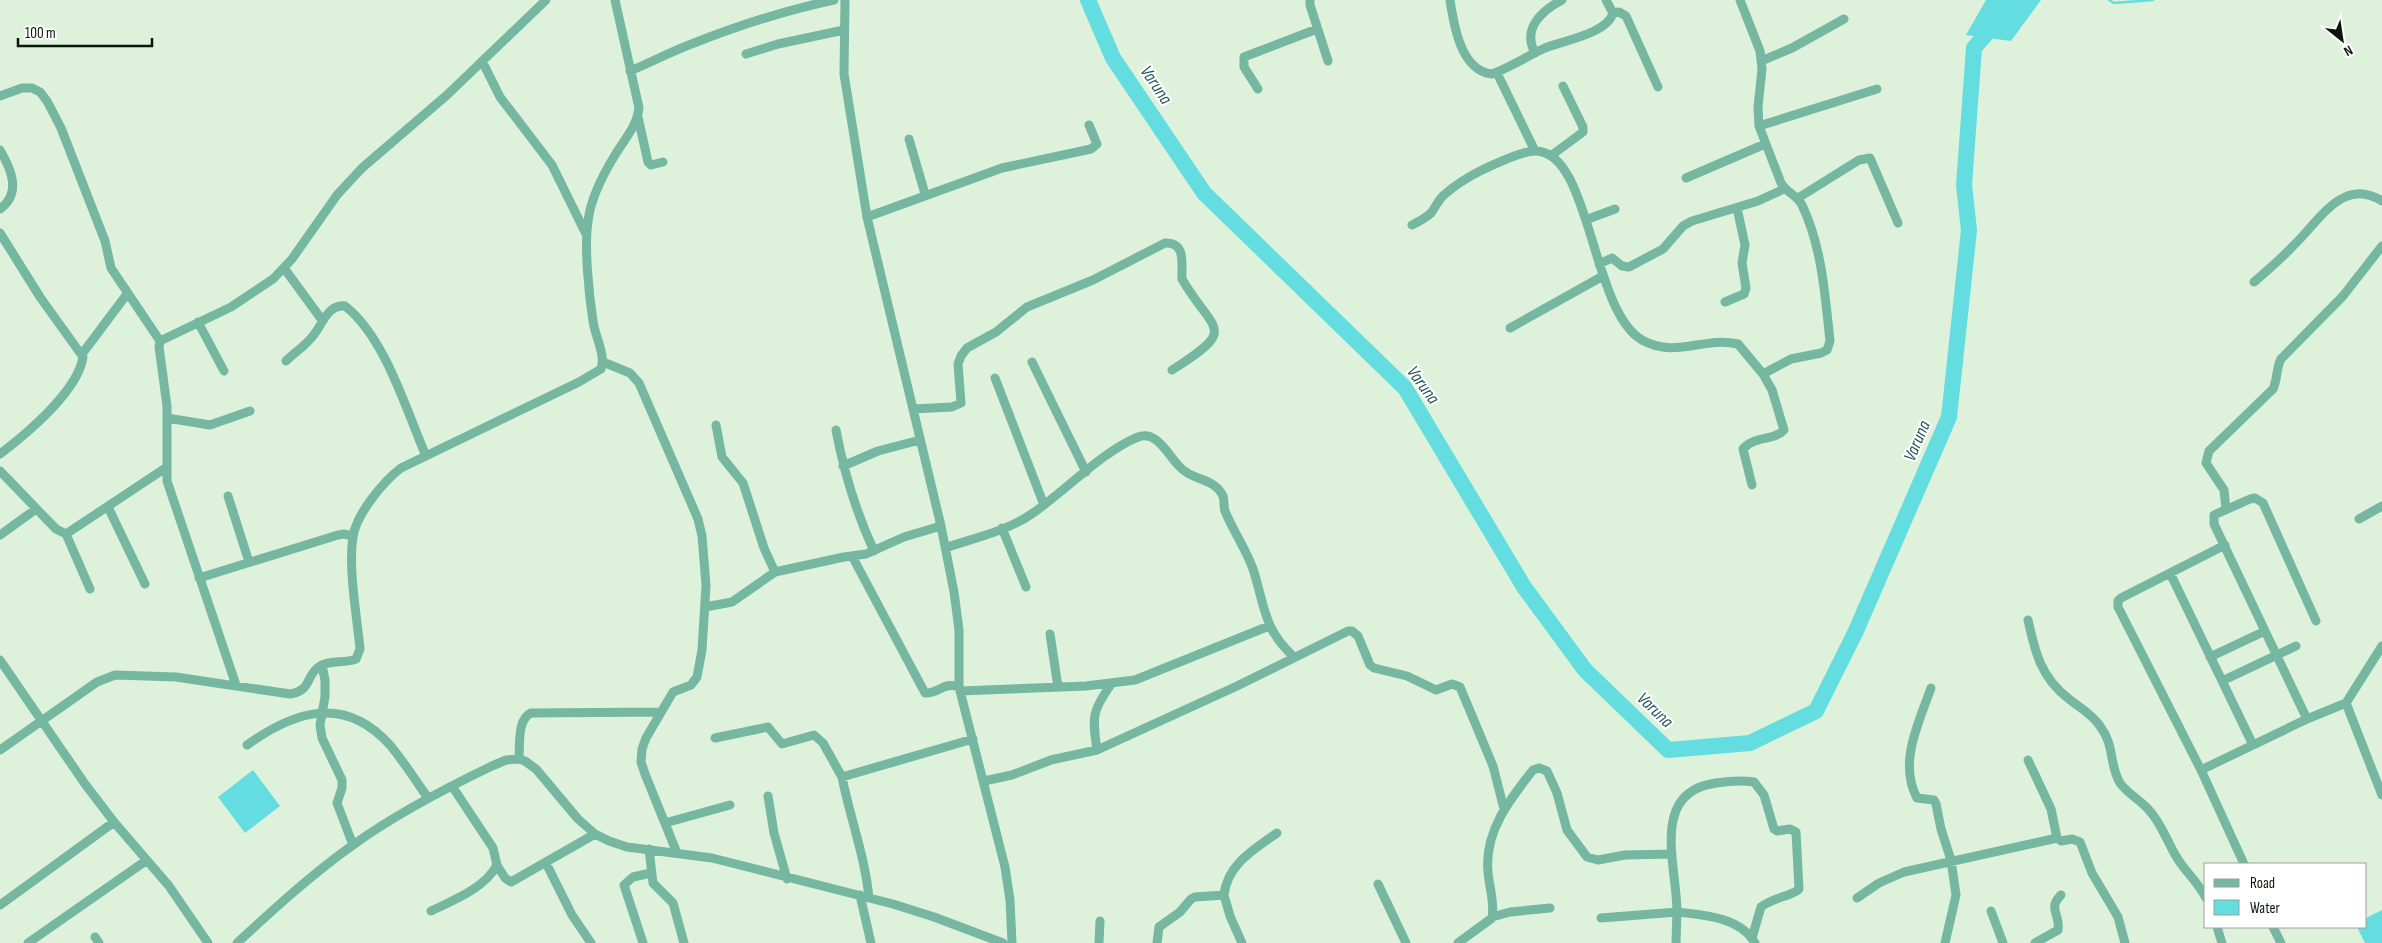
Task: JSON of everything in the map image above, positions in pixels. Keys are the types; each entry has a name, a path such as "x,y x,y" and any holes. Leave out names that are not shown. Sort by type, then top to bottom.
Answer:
{"street":[{"path":"160,341 231,308 257,292 284,268 337,195 362,168 435,106 546,0"},
{"path":"615,0 639,108 638,117 648,162 651,164 663,162"},
{"path":"630,71 657,61 691,44 759,19 834,0"},
{"path":"845,0 844,74 867,217 941,526 958,611 959,689 1005,867 1010,900 1012,943"},
{"path":"1310,0 1328,61"},
{"path":"1450,0 1456,32 1473,66 1482,73 1497,72 1535,53 1580,37 1608,22 1613,13"},
{"path":"1535,53 1531,46 1530,33 1538,18 1547,8 1562,0"},
{"path":"1606,0 1613,13"},
{"path":"1740,0 1755,35 1761,61 1759,126 1784,189 1798,198 1817,247 1830,345 1821,353 1791,359 1763,374"},
{"path":"1613,13 1619,12 1626,16 1658,87"},
{"path":"1761,61 1792,48 1844,19"},
{"path":"1258,89 1244,67 1244,57 1317,29"},
{"path":"746,54 786,42 844,30"},
{"path":"482,61 500,97 552,165 587,236"},
{"path":"1497,72 1535,151"},
{"path":"1552,155 1583,132 1583,127 1563,86"},
{"path":"0,96 22,88 32,88 40,92 47,101 61,128 105,242 112,268 127,294 160,341 159,347 167,418 167,467 170,494 236,685"},
{"path":"1759,126 1877,89"},
{"path":"0,750 97,682 115,675 176,677 290,694 300,692 308,684 315,670 322,665 352,661 360,653 353,580 353,536 361,517 389,477 426,456 579,382 601,369 603,362 593,321 587,236 588,222 597,194 614,157 638,117"},
{"path":"867,217 925,194 1002,168 1092,149 1097,144 1097,141 1089,124"},
{"path":"909,139 925,194"},
{"path":"1686,178 1765,144"},
{"path":"0,150 10,168 13,179 13,190 9,199 0,209"},
{"path":"1412,226 1430,215 1446,193 1480,171 1535,151 1552,155 1563,168 1588,220 1603,276 1616,311 1624,324 1639,338 1670,350 1716,343 1738,344 1763,374 1772,390 1784,430 1780,434 1748,443 1743,449 1752,485"},
{"path":"1798,198 1859,160 1870,158 1898,224"},
{"path":"1599,264 1612,258 1622,266 1630,266 1663,249 1676,233 1687,224 1737,208 1784,189"},
{"path":"2254,282 2283,257 2333,205 2346,196 2359,193 2374,196 2382,202"},
{"path":"1725,302 1744,294 1746,288 1742,263 1746,245 1737,208"},
{"path":"1588,220 1615,209"},
{"path":"0,233 40,297 82,354 82,365 64,394 42,419 0,454"},
{"path":"912,409 952,407 961,403 958,376 961,356 967,348 1008,324 1027,306 1075,288 1165,243 1172,243 1177,246 1183,260 1182,279 1214,325 1212,341 1201,351 1172,370"},
{"path":"2226,509 2224,490 2206,463 2209,451 2273,388 2277,379 2277,366 2281,359 2343,296 2382,246"},
{"path":"284,268 322,320"},
{"path":"1510,328 1603,276"},
{"path":"82,354 127,294"},
{"path":"286,360 312,338 322,320 335,307 345,306 366,329 387,362 426,456"},
{"path":"198,322 224,371"},
{"path":"603,362 630,373 638,383 691,498 702,536 706,585 698,677 691,685 673,692 646,738 642,749 641,762 677,852"},
{"path":"1032,362 1086,472"},
{"path":"995,378 1044,505"},
{"path":"167,418 210,424 250,411"},
{"path":"716,425 722,457 743,483 764,548 775,572"},
{"path":"836,430 843,466 855,508 874,551"},
{"path":"945,548 1002,528 1032,514 1086,472 1129,442 1149,435 1157,440 1180,468 1190,475 1216,486 1223,496 1226,512 1253,568 1269,626 1278,641 1294,657"},
{"path":"843,466 878,451 920,440"},
{"path":"66,534 167,467"},
{"path":"0,471 56,529 66,534 90,588"},
{"path":"228,496 249,562"},
{"path":"2307,719 2213,518 2226,509 2255,498 2263,503 2316,621"},
{"path":"2359,519 2382,506"},
{"path":"108,507 145,584"},
{"path":"0,535 36,509"},
{"path":"705,607 732,602 775,572 874,551 893,541 941,526"},
{"path":"1002,528 1026,588"},
{"path":"199,578 338,536 353,536"},
{"path":"2225,545 2121,598 2118,606 2201,770 2244,863"},
{"path":"852,556 925,693 948,684 959,689 1058,687 1112,683 1144,677 1174,663 1269,626"},
{"path":"2170,573 2253,745"},
{"path":"2028,620 2036,657 2042,671 2056,688 2092,716 2101,727 2111,748 2114,770 2122,785 2148,809 2180,862 2204,894"},
{"path":"984,781 1012,774 1051,760 1097,750 1237,686 1348,631 1352,631 1358,636 1370,665 1374,668 1412,678 1436,690 1452,684 1458,685 1493,766 1504,809"},
{"path":"2210,657 2265,631"},
{"path":"1050,634 1058,687"},
{"path":"2222,681 2296,646"},
{"path":"2201,770 2307,719 2346,703 2379,658 2382,646"},
{"path":"0,660 84,784 169,886 206,942"},
{"path":"322,665 325,680 320,725 322,738 342,780 342,788 337,803 338,809 353,845"},
{"path":"1097,750 1094,710 1112,683"},
{"path":"1931,688 1913,739 1910,764 1917,798 1934,800 1936,804 1941,829 1952,860 1956,895 1945,943"},
{"path":"2346,703 2382,795"},
{"path":"247,745 270,730 322,711 344,714 375,731 390,745 428,798"},
{"path":"519,759 523,721 526,716 531,714 661,712"},
{"path":"715,738 768,728 771,729 782,744 800,741 810,736 818,736 830,754 837,773 842,777 848,808 864,859 864,896 871,943"},
{"path":"842,777 973,739"},
{"path":"237,943 319,871 353,845 428,798 492,766 506,760 519,759 536,769 578,819 595,834 627,847 677,852 735,863 787,879 864,896 934,916 1003,943"},
{"path":"2028,760 2050,809 2056,838"},
{"path":"1492,917 1493,902 1488,870 1488,856 1493,832 1504,809 1533,770 1543,768 1547,771 1557,793 1567,830 1587,857 1598,860 1614,856 1672,854"},
{"path":"1676,943 1677,912 1670,832 1673,816 1680,801 1690,790 1703,784 1744,780 1754,782 1760,787 1774,829 1777,831 1790,829 1796,832 1799,889 1794,893 1779,896 1761,907 1753,941"},
{"path":"452,786 493,848 497,865 505,878 511,882 595,834"},
{"path":"768,796 774,832 787,879"},
{"path":"665,823 730,805"},
{"path":"0,905 114,822"},
{"path":"1242,943 1230,916 1224,896 1230,874 1254,849 1277,833"},
{"path":"1858,898 1893,876 1952,860 2056,838 2060,841 2072,839 2080,842 2092,873 2118,917 2125,943"},
{"path":"649,849 651,873 657,890 673,903 684,943"},
{"path":"30,943 146,860"},
{"path":"546,863 572,915 591,943"},
{"path":"431,911 473,888 493,871 497,865"},
{"path":"643,943 624,884 633,877 651,873"},
{"path":"1378,884 1406,943"},
{"path":"2035,943 2058,930 2054,907 2055,900 2061,895"},
{"path":"1156,943 1159,927 1180,912 1190,899 1195,897 1224,896"},
{"path":"1458,943 1485,925 1492,917 1510,912 1550,908"},
{"path":"1991,911 2003,943"},
{"path":"1601,918 1677,912 1719,918 1743,929 1753,941"},
{"path":"1098,943 1100,921"},
{"path":"2217,928 2222,943"},
{"path":"2274,928 2281,943"}],"water":[{"path":"1986,0 2041,0 2011,41 1966,35"},
{"path":"253,770 280,806 245,833 218,797"},
{"path":"2382,910 2382,943 2365,943 2358,928 2367,928 2367,918"}],"waterway":[{"name":"Varuna","path":"1088,0 1113,58 1204,193 1405,388 1524,587 1585,670 1668,750 1750,743 1816,711 1855,633 1949,417 1969,230 1964,185 1974,48 2015,0"},
{"path":"2109,0 2114,3 2153,0"}]}
